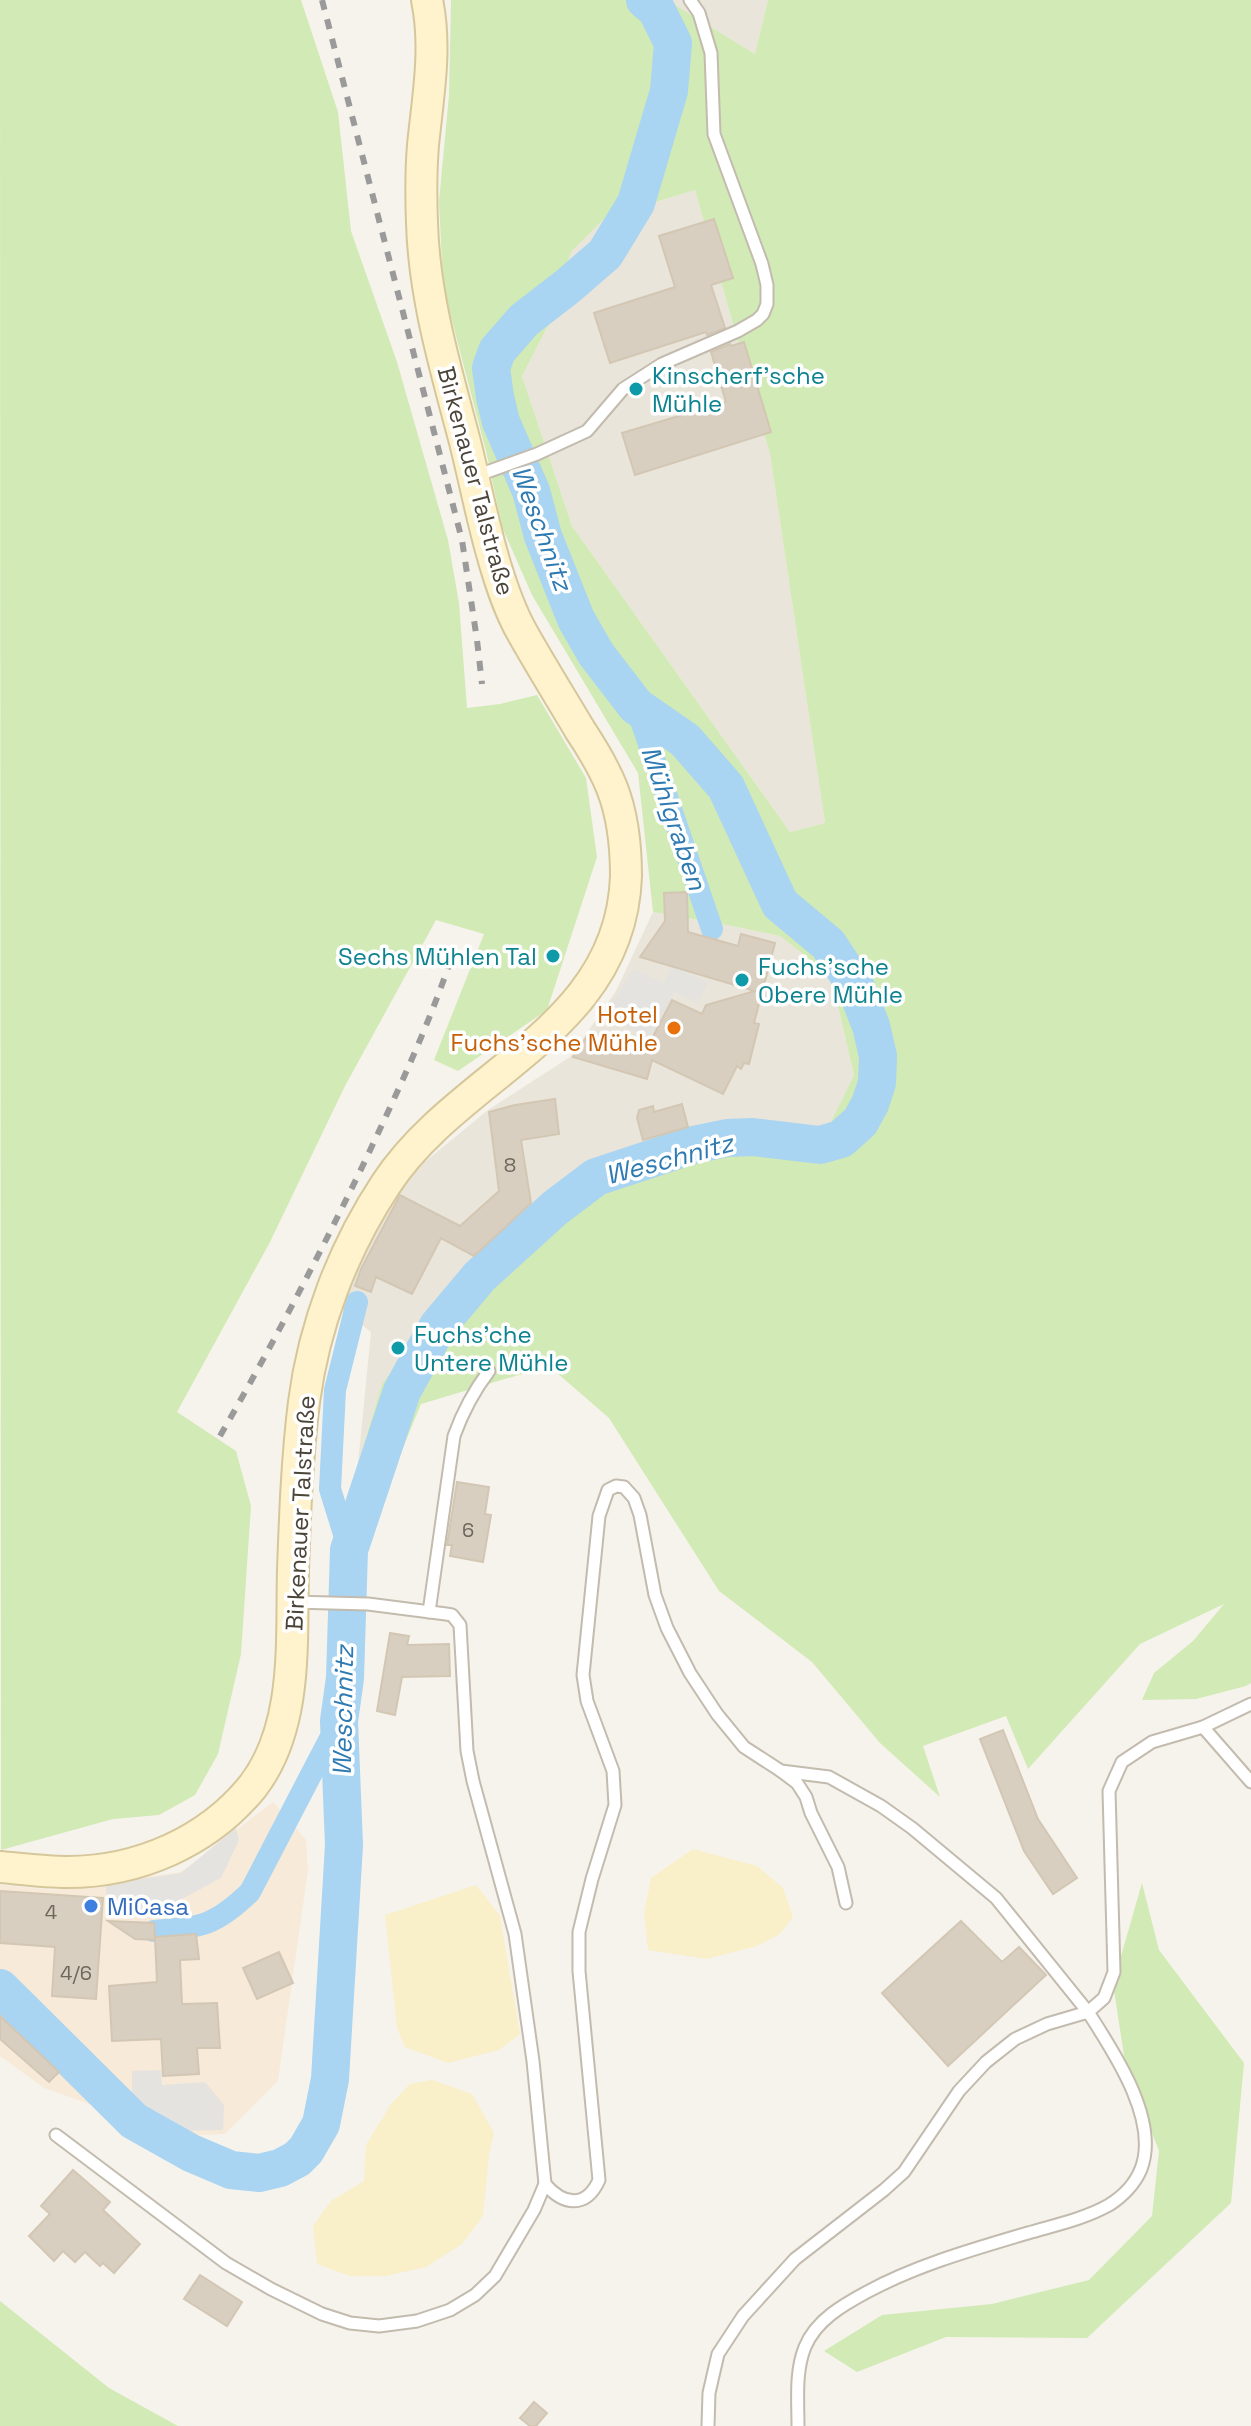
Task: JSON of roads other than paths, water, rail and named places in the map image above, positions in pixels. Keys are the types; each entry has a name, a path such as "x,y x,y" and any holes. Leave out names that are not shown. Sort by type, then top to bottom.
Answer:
{"main road":[{"name":"Birkenauer Talstraße","path":"0,1867 68,1872 123,1867 148,1859 182,1845 220,1820 255,1783 270,1756 282,1724 291,1669 296,1503 304,1401 319,1334 342,1265 384,1187 430,1131 570,1011 592,982 608,952 623,901 625,847 620,812 612,786 506,599 491,553 483,474 434,315 422,225 423,153 432,76 427,0"}],"lane":[{"path":"483,474 587,431 623,389 662,364 738,331 757,320 766,309 767,285 762,264 714,134 711,53 699,13 690,0"},
{"path":"429,1612 454,1436 462,1413 489,1371"},
{"path":"545,2184 553,2194 566,2201 575,2201 587,2197 599,2180 579,1971 579,1932 615,1805 613,1771 587,1701 583,1675 599,1516 608,1490 616,1486 624,1487 634,1498 655,1595 667,1628 690,1673 744,1747 797,1783 838,1867 846,1903"},
{"path":"56,2135 226,2263 322,2314 350,2323 379,2326 417,2321 450,2310 475,2295 495,2276 534,2210 545,2184 533,2061 515,1934 467,1751 460,1625 452,1615 368,1604 292,1602"},
{"path":"708,2426 709,2393 718,2354 743,2316 795,2259 904,2172 959,2091 986,2062 1015,2039 1047,2024 1088,2012 1104,1998 1114,1972 1109,1791 1122,1762 1152,1742 1203,1727 1251,1704"},
{"path":"1203,1727 1251,1782"},
{"path":"781,1771 829,1777 881,1806 996,1898 1088,2012 1114,2052 1135,2097 1144,2152 1141,2169 1129,2189 1110,2205 894,2278 831,2314 814,2330 804,2348 798,2384 798,2426"}],"waterway":[{"name":"Weschnitz","path":"0,1988 134,2121 191,2153 231,2170 259,2173 280,2168 306,2150 321,2124 330,2079 344,1845 339,1721 345,1678 349,1550 402,1391 438,1326 480,1276 555,1208 596,1177 693,1145 727,1138 753,1137 820,1145 841,1139 860,1122 877,1083 878,1056 871,1026 855,985 828,944 780,904 726,787 685,740 636,706 596,654 576,619 543,536 531,491 501,422 495,397 491,368 497,351 524,320 605,254 636,203 669,91 673,43 656,9 645,0"},
{"name":"Mühlgraben","path":"636,706 712,929"},
{"path":"349,1550 330,1489 335,1390 357,1302"},
{"path":"154,1931 207,1923 227,1912 250,1892 339,1721"}],"railway":[{"path":"322,0 462,540 482,684"},
{"path":"220,1436 331,1231 399,1088 449,965"}],"place":[{"name":"Kinscherf'sche Mühle","path":"636,389"},
{"name":"Sechs Mühlen Tal","path":"553,956"},
{"name":"Fuchs'sche Obere Mühle","path":"742,980"},
{"name":"Hotel Fuchs'sche Mühle","path":"674,1028"},
{"name":"Fuchs'che Untere Mühle","path":"398,1348"},
{"name":"MiCasa","path":"91,1906"}]}
